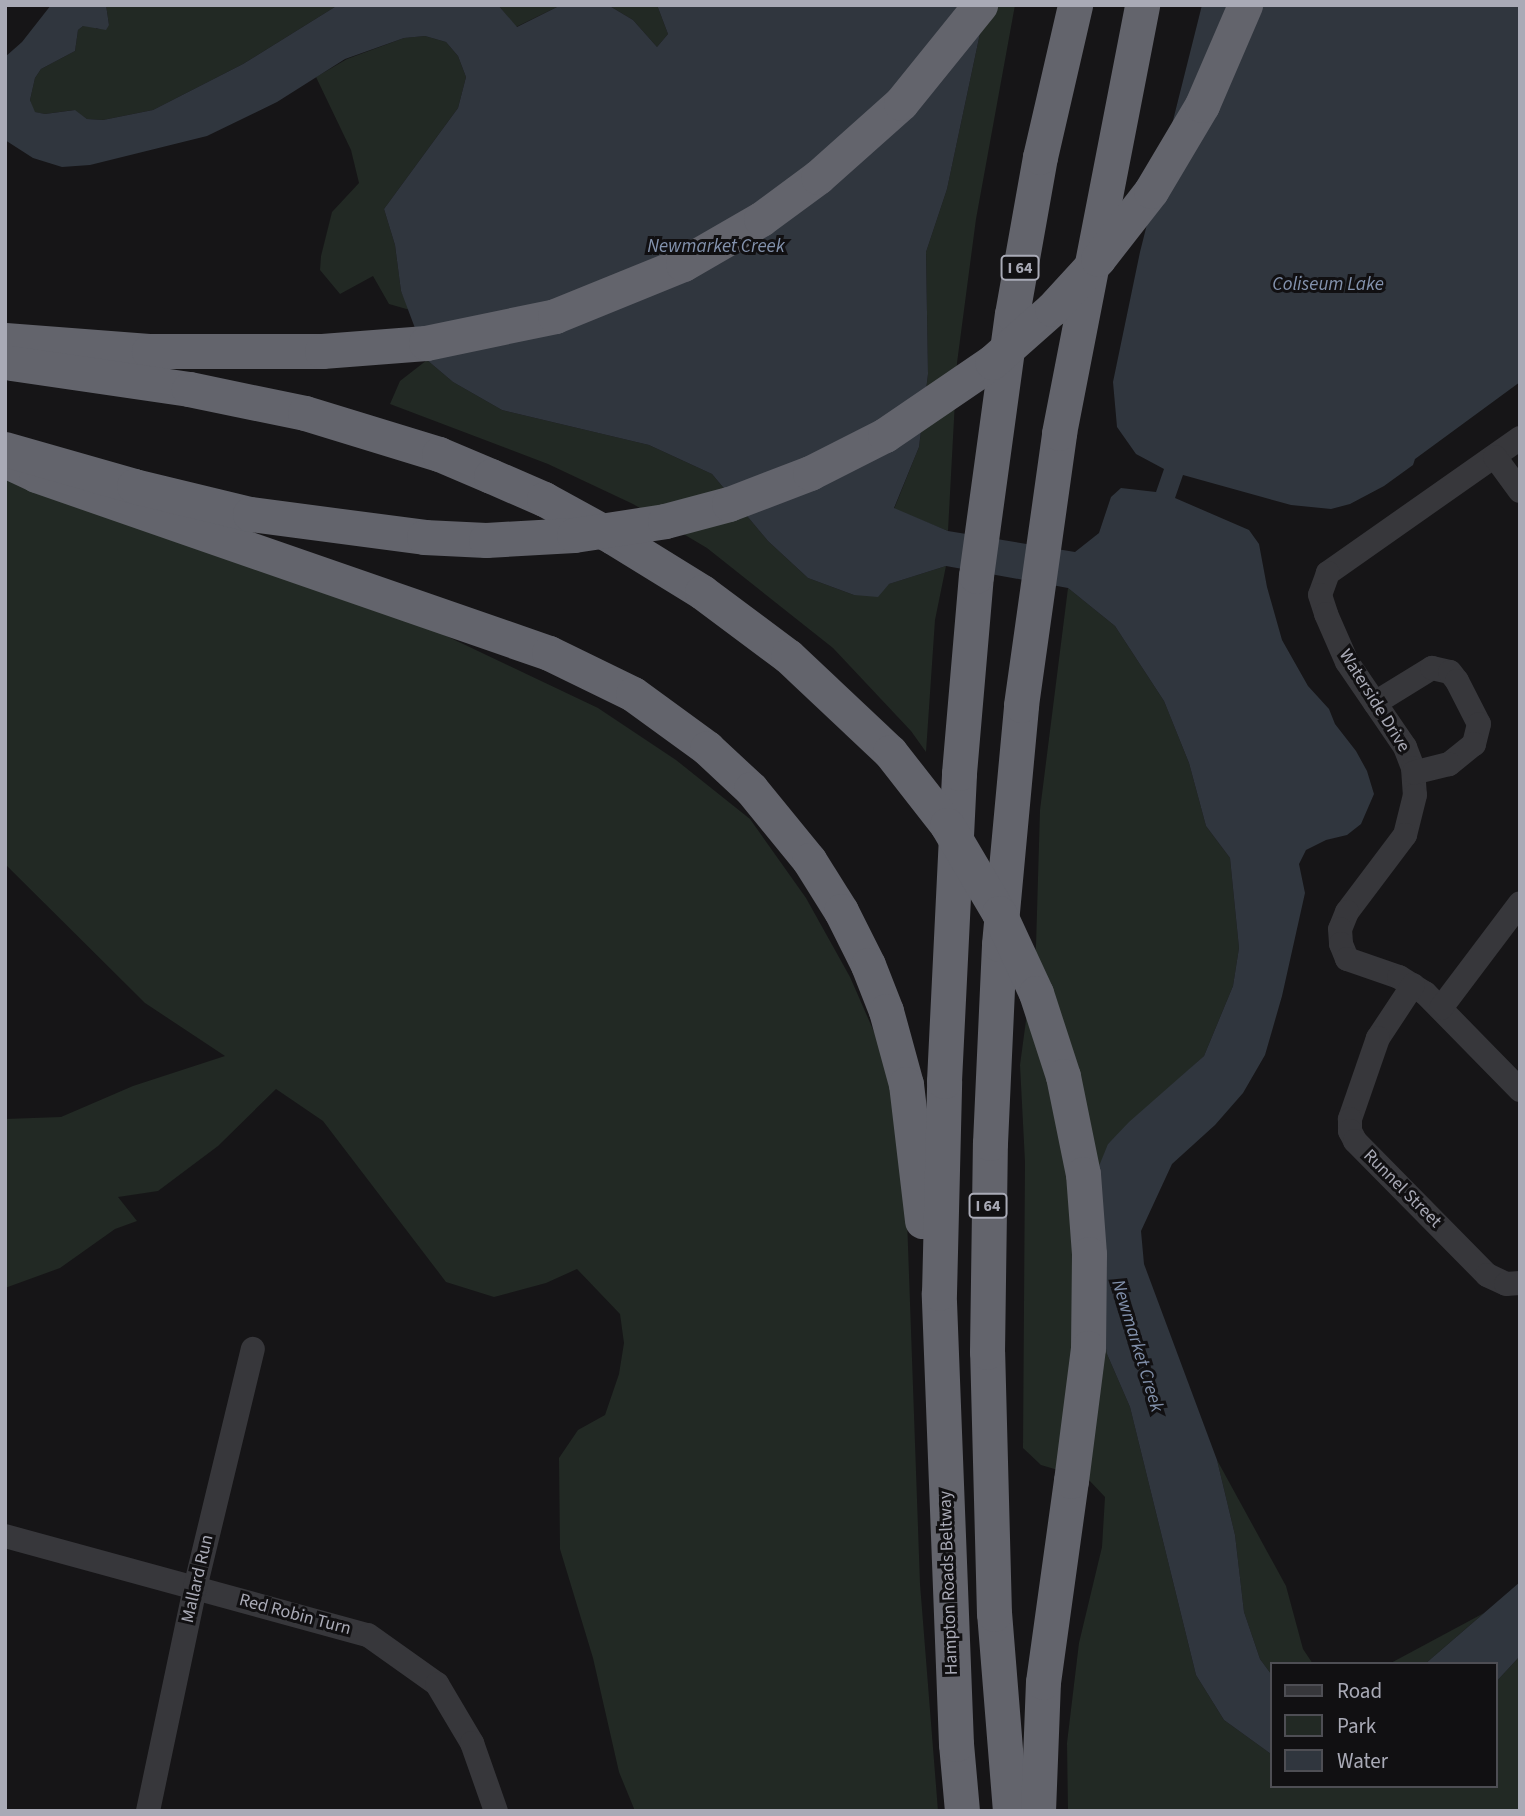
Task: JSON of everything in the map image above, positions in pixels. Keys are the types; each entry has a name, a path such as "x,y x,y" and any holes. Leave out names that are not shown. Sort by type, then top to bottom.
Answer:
{"highway":[{"path":"5,340 149,351 361,349 460,337 555,316 637,285 723,243 818,177 901,103 940,58 980,5"},
{"name":"I 64","path":"939,1354 943,1081 966,669 981,534 1024,243 1074,5"},
{"name":"I 64","path":"1010,1811 994,1614 986,1259 999,944 1010,799 1034,602 1071,364 1142,5"},
{"path":"5,449 134,486 250,514 415,536 486,540 574,535 665,521 729,504 810,473 885,435 992,362 1052,309 1098,259 1151,191 1202,105 1245,5"},
{"path":"5,362 259,402 382,435 544,499 613,537 702,592 788,656 830,692 890,752 947,825 999,913 1036,993 1063,1076 1083,1174 1089,1254 1088,1348 1043,1682 1038,1811"},
{"path":"5,460 36,475 532,646 578,665 632,694 707,748 772,812 827,887 856,939 878,991 900,1058 911,1107 939,1354"},
{"name":"Hampton Roads Beltway","path":"939,1354 962,1811"}],"street":[{"name":"Waterside Drive","path":"1413,985 1347,959 1341,944 1340,929 1347,912 1405,835 1415,795 1414,773 1405,747 1347,662 1326,614 1320,595 1322,583 1328,573 1340,563 1520,438"},
{"path":"1495,457 1520,491"},
{"path":"1375,703 1432,668 1450,672 1469,703 1479,724 1474,744 1449,764 1414,773"},
{"path":"1441,1008 1520,903"},
{"path":"1413,985 1441,1008 1520,1090"},
{"name":"Runnel Street","path":"1413,985 1378,1038 1350,1119 1350,1130 1355,1141 1487,1275 1506,1284 1520,1283"},
{"name":"Mallard Run","path":"148,1811 195,1588 253,1349"},
{"name":"Red Robin Turn","path":"5,1536 368,1635 437,1684 472,1743 496,1811"}],"green space":[{"path":"106,5 338,5 243,64 153,110 103,120 87,119 74,110 45,114 34,112 30,100 35,78 41,69 75,51 78,30 83,26 92,25 97,29 109,25"},
{"path":"498,5 561,5 516,27"},
{"path":"608,5 657,5 668,34 657,47 633,20"},
{"path":"986,5 1015,5 976,219 957,363 948,531 894,509 919,447 928,374 926,252 947,189"},
{"path":"425,36 446,42 458,56 466,77 458,108 384,209 395,245 401,291 410,310 389,304 373,276 340,294 320,270 332,212 359,183 351,150 316,77 347,59 404,38"},
{"path":"427,360 453,382 502,410 649,445 712,474 768,541 808,578 854,595 946,566 935,620 926,752 911,731 833,648 707,548 633,504 548,464 390,404 400,381"},
{"path":"5,442 314,573 598,708 676,760 750,819 806,898 850,977 882,1050 896,1118 907,1218 920,1584 938,1811 635,1811 619,1772 593,1658 560,1549 559,1458 578,1430 605,1415 619,1374 624,1343 620,1314 577,1269 546,1283 494,1297 446,1282 323,1121 276,1089 218,1146 158,1191 118,1197 137,1221 115,1229 60,1268 5,1288 5,1119 61,1117 133,1086 225,1056 145,1003 5,864"},
{"path":"1068,588 1115,626 1164,701 1189,763 1206,826 1230,858 1239,948 1233,986 1204,1056 1108,1144 1107,1354 1130,1407 1196,1675 1224,1720 1270,1753 1270,1788 1497,1788 1497,1681 1520,1656 1520,1811 1068,1811 1067,1743 1079,1643 1102,1547 1105,1497 1088,1479 1041,1465 1023,1448 1025,1162 1020,1065 1036,946 1040,810"},
{"path":"1217,1460 1286,1586 1303,1649 1312,1662 1270,1662 1270,1673 1260,1659 1244,1612 1235,1535"},
{"path":"1484,1613 1427,1662 1393,1662"}],"water":[{"name":"Newmarket Creek","path":"51,5 106,5 109,25 106,30 83,26 78,30 75,51 41,69 35,78 30,100 35,112 45,114 75,110 87,119 103,120 153,110 243,64 338,5 498,5 517,27 561,5 608,5 633,20 657,47 668,34 657,5 986,5 947,189 926,252 928,374 919,447 894,508 948,531 1075,552 1099,533 1111,497 1121,488 1156,492 1164,469 1136,454 1117,427 1113,382 1140,252 1202,5 1520,5 1520,382 1415,459 1413,465 1384,486 1350,504 1331,509 1291,505 1183,475 1175,498 1249,530 1259,544 1267,587 1282,640 1308,686 1329,709 1335,724 1356,751 1367,771 1374,794 1361,824 1347,835 1326,840 1306,850 1299,864 1305,893 1282,996 1265,1055 1243,1093 1215,1125 1172,1164 1141,1231 1144,1264 1217,1460 1235,1535 1244,1612 1260,1659 1270,1673 1270,1753 1224,1720 1196,1675 1130,1407 1107,1354 1100,1316 1099,1166 1108,1144 1129,1122 1204,1056 1233,986 1239,948 1230,858 1206,826 1189,763 1164,701 1115,626 1068,588 946,566 889,584 878,597 854,595 808,578 768,541 712,474 649,445 502,410 453,382 427,360 401,291 395,245 384,209 458,108 466,77 458,56 446,42 425,36 404,38 345,59 277,102 207,136 90,165 62,167 33,158 5,140 5,57 22,42"},
{"path":"1520,1582 1520,1656 1497,1681 1497,1662 1427,1662"}],"water label":[{"name":"Coliseum Lake","path":"1328,285"}]}
